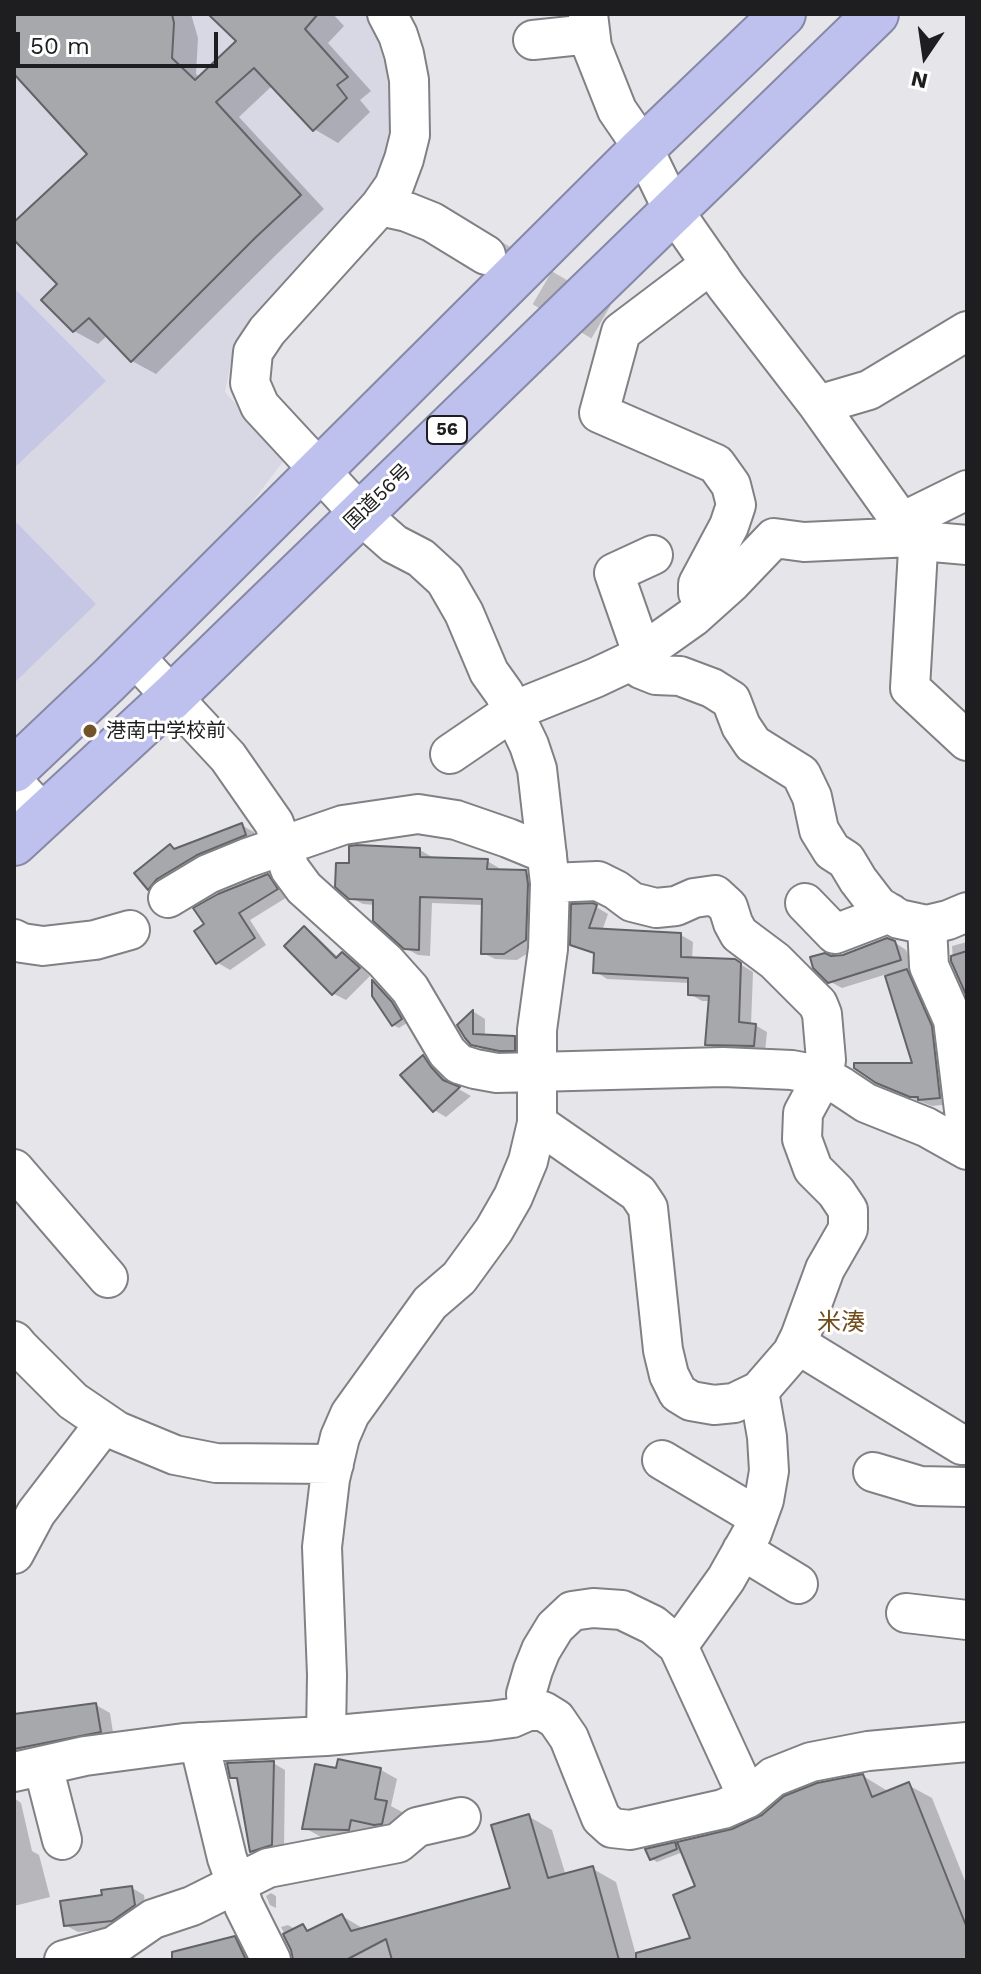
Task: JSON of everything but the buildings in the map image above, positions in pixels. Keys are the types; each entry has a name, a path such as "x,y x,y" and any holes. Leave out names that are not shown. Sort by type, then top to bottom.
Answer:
{"highway":[{"path":"14,770 643,148 783,14"},
{"name":"国道56号","path":"29,829 172,697 876,14"}],"street":[{"path":"326,1736 322,1547 330,1479 340,1437 350,1414 430,1303 459,1278 494,1230 513,1197 528,1161 537,1123 537,1030 548,949 548,869 537,769 529,745 504,693 489,672 464,613 445,580 421,558 394,544 360,514 318,469 260,406 250,383 253,352 267,331 380,206 394,186 410,135 409,80 399,21"},
{"path":"533,40 589,24 592,47 617,110 643,148 673,210 907,529 918,550 910,688 967,741"},
{"path":"380,206 432,222 486,255"},
{"path":"705,606 698,593 698,584 729,526 736,505 731,485 716,464 599,413 611,327 711,264"},
{"path":"818,405 869,390 967,331"},
{"path":"450,754 513,711 595,678 636,657 705,606 774,538 804,542 907,529 967,490"},
{"path":"907,529 933,542 967,545"},
{"path":"653,555 614,573 641,669 656,675 680,676 712,688 731,700 741,726 753,744 801,774 812,797 819,830 832,851 846,860 878,906 899,919 927,925 967,912"},
{"path":"133,655 228,757 274,823 290,869 304,888 385,961 410,989 447,1052 459,1064 497,1073 723,1067 792,1070 823,1076 866,1103 926,1127 967,1150"},
{"path":"14,783 29,829"},
{"path":"168,898 208,874 343,825 418,814 456,820 508,838 548,869 598,881 632,902 656,908 715,895 728,907 739,934 775,961 818,1004 822,1014 826,1060 823,1076 803,1113 802,1139 813,1169 836,1192 848,1210 848,1229 825,1269 797,1344 759,1391 734,1403 714,1405 691,1401 678,1393 669,1375 663,1350 648,1208 638,1193 537,1123"},
{"path":"805,903 835,934 890,913"},
{"path":"927,925 929,966 953,1020 967,1135"},
{"path":"14,939 43,946 95,940 130,930"},
{"path":"18,1182 108,1278"},
{"path":"14,1341 73,1401 117,1431 175,1455 216,1463 334,1464"},
{"path":"797,1344 966,1436 966,1496 873,1472"},
{"path":"678,1646 726,1579 764,1500 769,1471 759,1391"},
{"path":"14,1554 36,1513 105,1423"},
{"path":"662,1460 750,1534 798,1584"},
{"path":"528,1711 526,1694 541,1650 555,1627 572,1611 593,1608 622,1610 653,1625 678,1646 748,1798"},
{"path":"906,1613 967,1620"},
{"path":"62,1840 29,1769 85,1756 199,1742 326,1736 500,1720 528,1711 543,1711 556,1719 569,1738 601,1818 612,1828 630,1830 723,1809 748,1798 773,1777 811,1762 868,1751 967,1742"},
{"path":"199,1742 227,1858 244,1906 271,1960"},
{"path":"64,1960 114,1946 153,1919 192,1906 268,1868 398,1843 417,1827 461,1817"}],"shaded area":[{"path":"14,14 366,14 375,29 386,69 392,121 383,165 370,189 234,345 225,392 285,459 224,539 14,739"},
{"path":"14,288 106,381 14,468"},
{"path":"14,520 96,604 14,683"}],"tunnel":[{"path":"493,259 601,322"}],"place":[{"name":"港南中学校前","path":"90,731"}],"district":[{"name":"米湊","path":"841,1323"}]}
